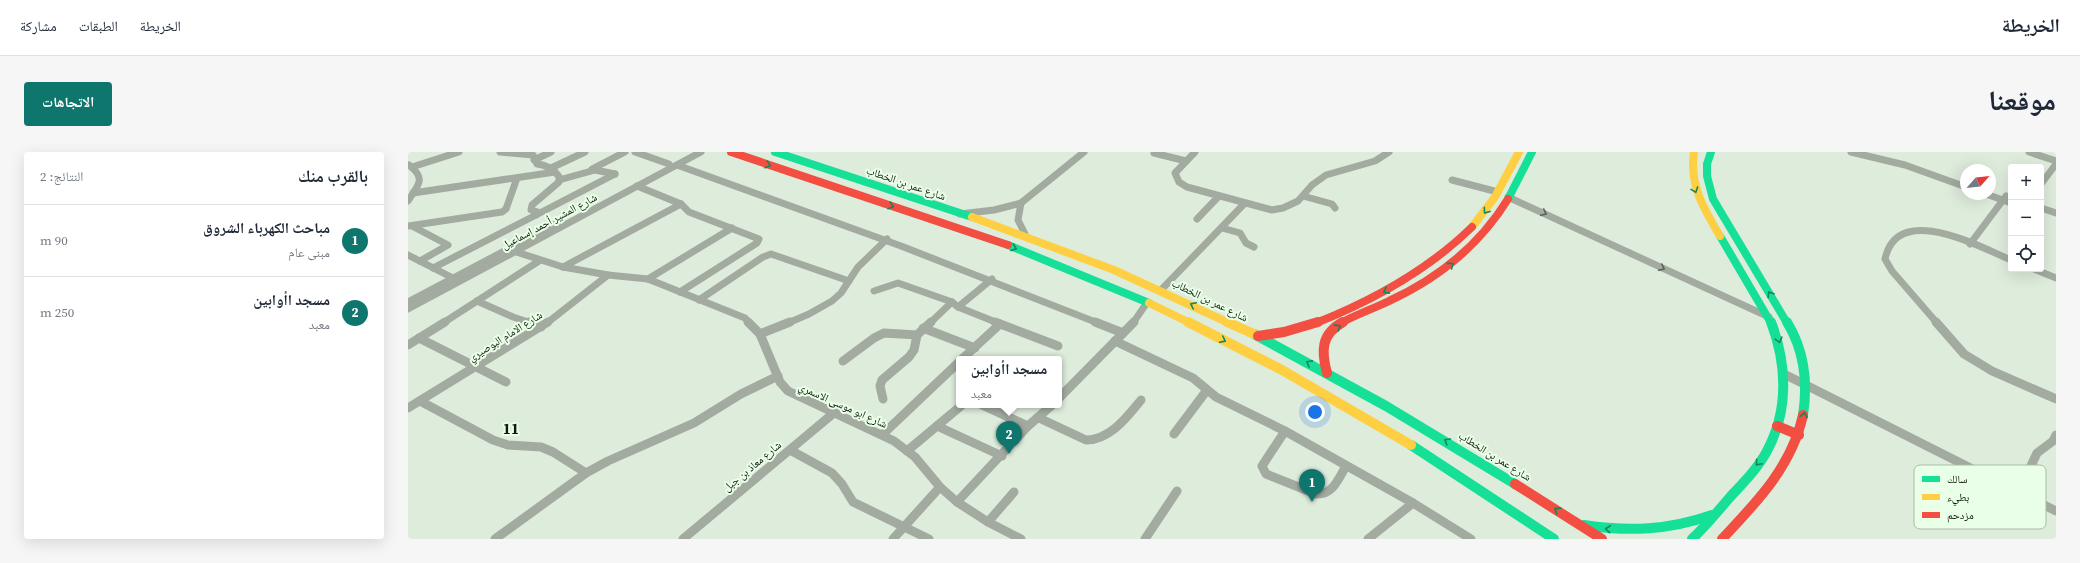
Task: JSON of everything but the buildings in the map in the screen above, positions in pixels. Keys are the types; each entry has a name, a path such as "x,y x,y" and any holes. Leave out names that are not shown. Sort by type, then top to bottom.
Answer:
{"street":[{"path":"408,201 420,182 420,176 410,166 459,152"},
{"path":"500,152 518,152 533,155 537,164 553,170 560,178 559,180"},
{"path":"534,160 551,152"},
{"path":"413,193 517,178 553,170 585,152"},
{"path":"590,171 625,152"},
{"path":"635,152 669,164"},
{"name":"شارع المشير أحمد إسماعيل","path":"408,309 691,152"},
{"name":"شارع المشير أحمد إسماعيل","path":"408,302 453,278 511,251 701,152"},
{"path":"731,152 988,238 1119,291 1240,349 1316,389 1420,451 1554,539"},
{"name":"شارع عمر بن الخطاب","path":"775,152 1026,236 1161,290 1257,336 1328,373 1471,456 1602,539"},
{"path":"960,214 994,210 1021,203 1084,152"},
{"path":"1195,152 1175,173 1176,178 1180,183 1187,187 1244,204 1263,209 1281,210 1296,204 1318,180 1327,174 1367,164 1382,158 1389,152"},
{"path":"1257,336 1293,332 1376,296 1435,261 1463,238 1478,222 1498,192 1519,152"},
{"path":"1328,373 1322,353 1326,336 1333,330 1396,298 1442,271 1475,243 1496,219 1532,152"},
{"path":"1692,539 1699,533 1764,456 1782,411 1786,375 1778,335 1769,317 1698,198 1692,182 1691,169 1694,152"},
{"path":"1711,152 1706,164 1707,185 1713,199 1793,332 1801,352 1808,386 1804,416 1799,435 1784,465 1734,530 1732,539"},
{"path":"1851,152 1898,163 1960,185"},
{"path":"1871,152 1908,162 1960,180"},
{"path":"2029,152 2056,161"},
{"path":"1154,153 1186,161"},
{"path":"2044,180 2056,164"},
{"path":"677,165 887,239 1122,333"},
{"path":"801,176 818,172 820,169 819,166"},
{"path":"433,268 536,215 615,174 598,170 559,180 532,205 531,210 538,212 536,215"},
{"path":"825,184 824,178 839,173"},
{"path":"410,226 502,212 506,209 517,178"},
{"path":"1452,180 1498,192"},
{"path":"637,186 681,204 688,212 732,228 759,240 680,292"},
{"path":"1996,193 2007,198"},
{"path":"1197,218 1218,196"},
{"path":"1303,196 1332,204 1335,208"},
{"path":"1996,196 2007,198"},
{"path":"1508,197 1769,317"},
{"path":"1970,244 2007,198"},
{"path":"1021,203 1018,212 1018,220 1020,228 1026,236"},
{"path":"563,267 681,204"},
{"path":"1161,290 1244,204"},
{"path":"2044,209 2056,213"},
{"path":"2044,214 2056,218"},
{"path":"410,226 448,245 420,261"},
{"path":"648,278 732,228"},
{"path":"1222,228 1240,233 1246,243 1254,247"},
{"path":"2008,259 1931,231 1908,231 1898,237 1888,248 1885,259 1892,272 1964,354 1992,371 2056,399"},
{"path":"1463,238 1475,243"},
{"path":"760,334 822,308 841,294 858,266 887,239"},
{"name":"شارع ابو موسى الاسمري","path":"511,251 539,261 563,267 608,275 648,278 745,318 760,334 778,376 783,386 788,391 883,434 907,451 928,471 940,487 957,502 1016,538"},
{"path":"699,300 763,257 771,254 849,281"},
{"path":"408,255 453,278"},
{"path":"408,344 539,261"},
{"path":"1104,284 1114,278 1117,272"},
{"path":"2041,272 2056,278"},
{"name":"شارع الامام البوصيري","path":"408,408 541,326 608,275"},
{"path":"1119,291 1121,284 1132,278"},
{"path":"884,400 880,389 880,383 912,354 920,332 955,305 992,280"},
{"path":"874,292 895,283 1058,346"},
{"path":"477,301 513,317 521,318 541,326"},
{"path":"1062,395 1135,321 1146,304"},
{"path":"966,356 1000,324"},
{"path":"844,361 874,338 884,333 920,332 975,348"},
{"path":"419,338 506,382"},
{"path":"1115,341 1193,378 1216,397 1285,431 1413,503 1471,539"},
{"path":"883,434 956,365"},
{"path":"1786,375 1965,465"},
{"path":"495,539 586,473 608,460 694,423 741,394 778,376"},
{"path":"1174,434 1207,390"},
{"path":"1039,418 1086,440 1092,440 1118,426 1141,400"},
{"path":"420,401 493,440 508,445 541,447 553,452 586,473"},
{"path":"907,451 958,408"},
{"path":"989,408 1028,426"},
{"path":"957,502 1002,456 1028,426 1049,408"},
{"name":"شارع معاذ بن جبل","path":"683,539 835,412"},
{"path":"937,426 1002,456"},
{"path":"1777,426 1799,435"},
{"path":"1285,431 1262,466 1262,469 1266,474 1316,494 1324,495 1330,491 1346,466"},
{"path":"2031,465 2037,453 2053,441 2056,435"},
{"path":"790,450 832,473 842,484 853,502 930,539"},
{"path":"893,539 940,487"},
{"path":"1145,539 1177,491"},
{"path":"988,522 1014,492"},
{"path":"1368,539 1413,503"},
{"path":"2046,506 2056,511"},
{"path":"1580,524 1623,531 1654,531 1676,528 1697,522 1714,514"},
{"path":"1722,539 1744,516"},
{"path":"1542,531 1550,539"}],"traffic: fast":[{"path":"775,152 972,217"},
{"path":"1508,199 1532,152"},
{"path":"1711,152 1707,164 1707,176 1713,199 1793,332 1803,364 1806,394 1803,415"},
{"path":"1692,539 1706,526 1763,459 1775,436 1783,402 1783,367 1780,350 1769,317 1720,236"},
{"path":"1008,245 1087,276 1149,303"},
{"path":"1254,334 1386,406 1515,484"},
{"path":"1411,445 1554,539"},
{"path":"1584,525 1601,528 1633,530 1665,528 1696,521 1712,515"}],"traffic: slow":[{"path":"1472,227 1495,197 1519,152"},
{"path":"1694,152 1692,164 1698,196 1720,236"},
{"path":"972,217 1114,270 1254,334"},
{"path":"1149,303 1282,370 1411,445"}],"traffic: jam":[{"path":"731,152 1008,245"},
{"path":"1327,373 1323,354 1323,344 1327,335 1333,329 1347,319 1388,302 1441,272 1457,260 1486,232 1508,199"},
{"path":"1258,336 1284,332 1313,324 1373,298 1402,282 1429,264 1453,246 1472,227"},
{"path":"1722,539 1760,498 1783,467 1799,433 1803,415"},
{"path":"1777,426 1799,435"},
{"path":"1515,484 1602,539"}],"place":[{"name":"مسجد اأوابين","path":"1009,454"},
{"name":"مباحث الكهرباء الشروق","path":"1312,502"}],"district":[{"name":"11","path":"511,429"}]}
